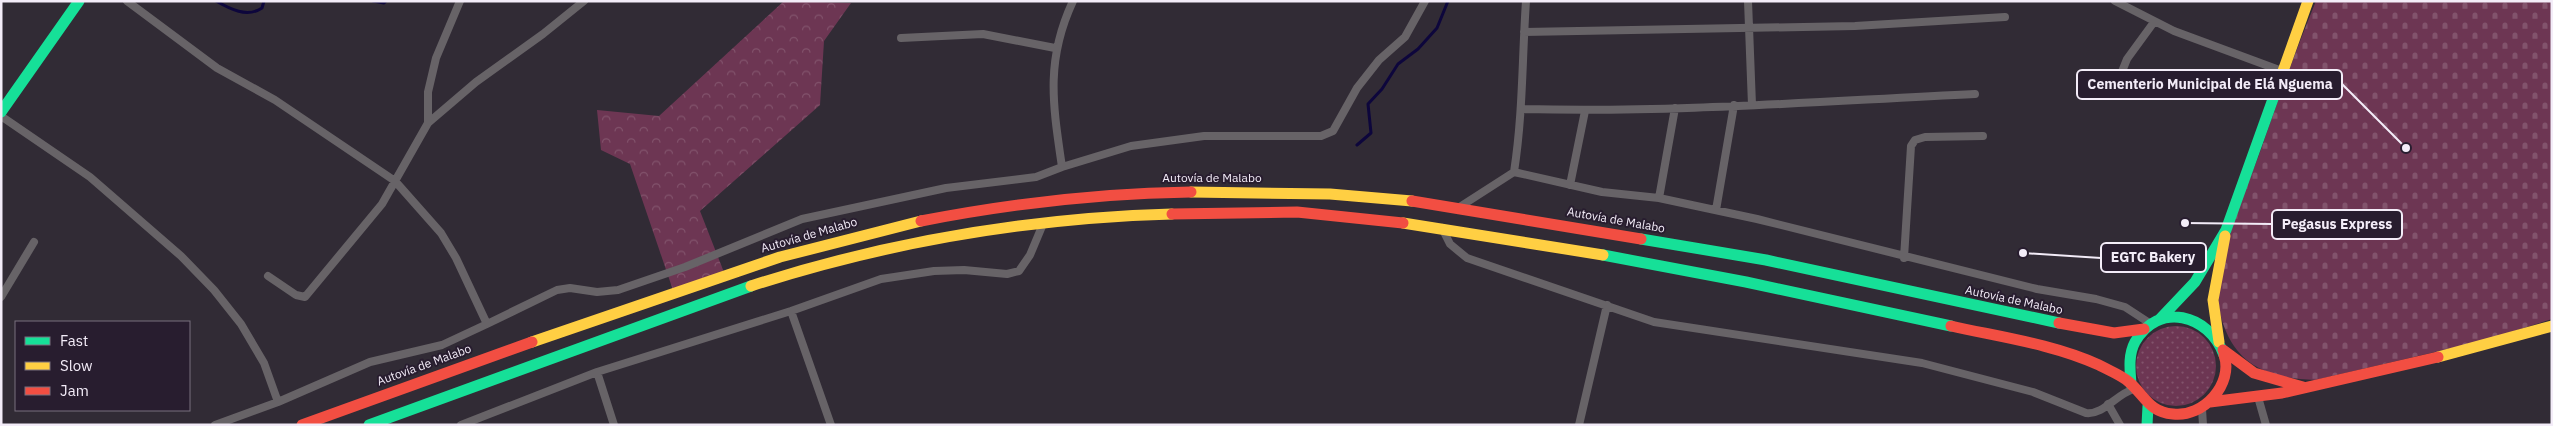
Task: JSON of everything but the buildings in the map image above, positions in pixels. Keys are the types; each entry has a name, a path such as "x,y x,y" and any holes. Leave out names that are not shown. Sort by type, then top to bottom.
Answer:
{"main road":[{"path":"1,112 79,1"},
{"path":"2188,425 2219,391 2224,378 2226,364 2221,346 2214,300 2226,230 2308,1"},
{"name":"Autovía de Malabo","path":"302,425 466,365 780,257 910,223 987,208 1160,192 1239,191 1391,198 1766,260 2095,331 2114,332 2152,324"},
{"path":"369,425 786,275 851,258 974,233 1100,218 1302,213 1442,228 1684,269 1844,302 2067,354 2096,363 2132,386 2148,406 2163,413 2179,415 2202,408 2307,388 2425,361 2552,326"},
{"path":"2132,386 2128,370 2129,354 2135,340 2195,282 2226,230"},
{"path":"2152,324 2176,317 2193,320 2208,328 2221,346 2254,373 2307,388"},
{"path":"2146,425 2148,406"}],"street":[{"path":"127,1 217,68 275,100 395,181 441,233 456,258 487,324"},
{"path":"428,123 428,92 436,58 460,1"},
{"path":"268,276 296,295 305,296 361,232 382,204 428,123 476,82 543,34 584,1"},
{"path":"1062,167 1054,113 1055,48 1073,1"},
{"path":"215,425 278,402 370,362 442,345 557,290 570,288 597,292 618,290 685,267 802,219 946,188 1036,177 1131,146 1204,136 1321,136 1333,130 1357,88 1379,60 1405,37 1425,1"},
{"path":"1514,172 1522,109 1526,1"},
{"path":"1748,1 1752,104"},
{"path":"2115,1 2154,22 2282,71"},
{"path":"1524,32 1855,26 2005,16"},
{"path":"2117,84 2127,59 2154,22"},
{"path":"900,38 983,34 1055,48"},
{"path":"1522,109 1585,111 1975,94"},
{"path":"1716,210 1734,105"},
{"path":"1659,198 1675,108"},
{"path":"1570,185 1585,111"},
{"path":"1,116 90,177 181,256 214,290 241,324 264,363 278,402"},
{"path":"1904,258 1911,146 1916,140 1924,137 1983,136"},
{"path":"1458,208 1514,172 1602,192 1659,198 1716,210 1833,237 1904,258 2037,289 2096,299 2124,307 2152,324"},
{"path":"461,425 481,422 597,372 791,311 881,279 918,273 964,270 1007,274 1019,272 1030,255 1042,224"},
{"path":"1442,228 1450,244 1467,258 1517,277 1566,290 1625,313 1668,325 1819,346 1922,363 2033,392 2094,414 2132,386"},
{"path":"1,297 34,242"},
{"path":"1579,425 1607,305"},
{"path":"791,311 831,425"},
{"path":"597,372 614,425"},
{"path":"2258,397 2266,425"},
{"path":"2108,404 2120,425"},
{"path":"2202,408 2203,425"}],"green space":[{"path":"784,1 851,3 824,41 820,105 700,211 727,280 675,296 630,164 601,150 597,110 659,116"},
{"path":"2316,1 2552,1 2552,319 2482,341 2315,380 2279,376 2257,367 2239,353 2232,343 2222,320 2218,297 2219,273 2224,248"},
{"path":"2176,326 2191,329 2204,338 2213,351 2216,366 2213,381 2204,394 2191,403 2176,406 2161,403 2148,394 2139,381 2136,366 2139,351 2148,338 2161,329"}],"waterway":[{"path":"216,1 245,12 256,11 262,8 264,1"},
{"path":"373,1 384,3 386,1"},
{"path":"1357,145 1371,133 1368,104 1382,89 1398,64 1418,49 1437,28 1448,1"}],"traffic: fast":[{"path":"1,112 79,1"},
{"path":"2159,320 2195,282 2226,230 2278,85"},
{"path":"1641,239 1766,260 2059,323"},
{"path":"1603,255 1746,282 1951,326"},
{"path":"369,425 751,286"},
{"path":"2131,384 2131,352 2135,342 2145,329 2156,321 2169,317 2183,318 2195,322 2207,330 2217,341 2224,355"},
{"path":"2147,425 2148,406"}],"traffic: slow":[{"path":"2278,85 2308,1"},
{"path":"1191,192 1330,194 1412,201"},
{"path":"751,286 802,270 854,257 959,235 1065,221 1118,216 1172,214"},
{"path":"532,342 780,257 921,221"},
{"path":"1403,223 1603,255"},
{"path":"2219,342 2213,300 2225,236"},
{"path":"2438,357 2552,326"}],"traffic: jam":[{"path":"921,221 1055,200 1191,192"},
{"path":"1412,201 1641,239"},
{"path":"1172,214 1297,212 1403,223"},
{"path":"2059,323 2114,333 2144,329"},
{"path":"1951,326 2026,342 2063,352 2099,365 2129,382 2153,407 2165,413 2173,414 2195,411 2214,397 2224,377 2226,366 2224,355"},
{"path":"302,425 532,342"},
{"path":"2223,350 2254,373 2303,387"},
{"path":"2210,402 2282,393 2438,357"}],"place":[{"name":"Cementerio Municipal de Elá Nguema","path":"2406,148"},
{"name":"Pegasus Express","path":"2185,223"},
{"name":"EGTC Bakery","path":"2023,253"}]}
